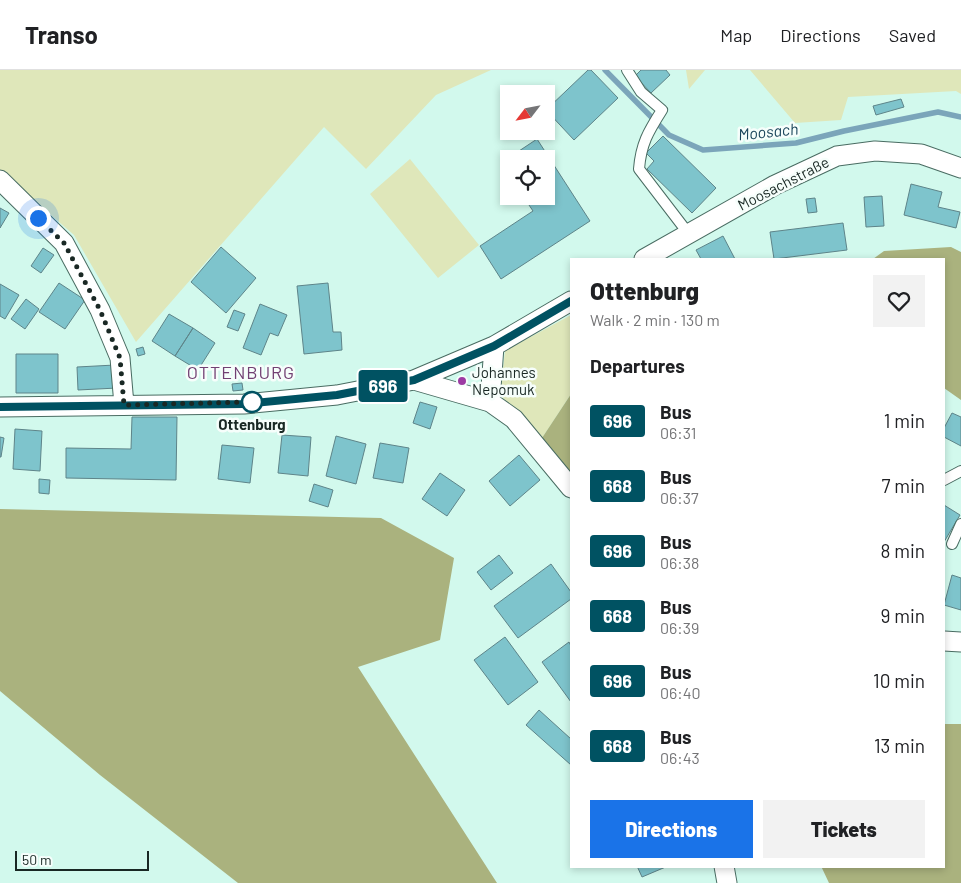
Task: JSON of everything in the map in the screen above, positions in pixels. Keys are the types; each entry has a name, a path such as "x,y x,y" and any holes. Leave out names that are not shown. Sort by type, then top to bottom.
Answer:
{"street":[{"name":"Moosachstraße","path":"646,258 775,185 837,156 875,151 921,154 961,168"},
{"path":"0,180 64,243 100,310 120,358 124,405"},
{"path":"0,407 244,404 337,395 414,380 494,346 570,302"},
{"path":"490,402 494,346"},
{"path":"414,380 490,402 514,419 570,487"},
{"path":"945,640 961,642"},
{"path":"724,868 727,883"}],"lane":[{"path":"627,70 641,92 662,110 647,133 641,149 639,169 688,233"},
{"path":"945,480 961,472"},
{"path":"952,544 961,524"}],"green space":[{"path":"0,70 491,70 436,95 366,169 324,127 136,342 74,235 0,171"},
{"path":"686,70 705,70 689,89"},
{"path":"750,70 961,70 961,94 956,91 848,97 841,120 795,123"},
{"path":"410,159 479,245 438,278 370,194"},
{"path":"951,247 961,252 961,400 945,389 945,258 874,258 884,251"},
{"path":"570,316 570,396 542,438 500,395 505,351"},
{"path":"570,396 570,473 542,438"},
{"path":"0,509 381,518 454,558 440,640 358,667 497,883 238,883 100,775 0,691"},
{"path":"945,724 961,724 961,883 829,883 822,868 945,868"}],"building":[{"path":"588,70 591,70 618,98 574,140 555,120 555,101"},
{"path":"641,70 666,70 670,75 651,93 635,76"},
{"path":"901,99 904,107 876,115 873,106"},
{"path":"663,136 716,188 692,213 647,169 654,161 646,153"},
{"path":"538,140 544,150 520,150"},
{"path":"555,167 590,221 501,279 480,246 533,211 529,205 555,205"},
{"path":"911,184 942,192 938,207 960,212 956,228 904,215"},
{"path":"882,196 884,226 866,227 864,197"},
{"path":"815,198 817,212 808,213 806,199"},
{"path":"0,208 9,213 0,228"},
{"path":"843,223 847,250 774,258 770,232"},
{"path":"723,236 734,258 700,258 696,250"},
{"path":"221,247 256,278 226,313 191,282"},
{"path":"43,248 54,255 41,273 31,266"},
{"path":"59,283 85,300 65,329 39,312"},
{"path":"328,283 333,332 341,332 342,350 304,354 297,286"},
{"path":"0,284 19,295 5,319 0,316"},
{"path":"26,299 39,309 25,329 11,319"},
{"path":"260,304 287,315 278,336 270,333 261,355 243,348"},
{"path":"234,310 245,314 238,331 227,327"},
{"path":"169,314 193,328 175,356 152,341"},
{"path":"193,328 215,343 198,370 175,356"},
{"path":"143,347 145,354 138,356 136,349"},
{"path":"16,354 58,354 58,393 16,393"},
{"path":"115,365 117,388 78,390 77,367"},
{"path":"242,383 243,390 233,391 232,384"},
{"path":"420,402 437,407 430,429 413,423"},
{"path":"952,413 961,417 961,446 945,438 945,426"},
{"path":"132,417 177,417 176,480 66,478 66,448 131,449"},
{"path":"15,429 42,431 40,471 13,469"},
{"path":"282,435 311,437 308,476 278,473"},
{"path":"336,436 366,444 356,484 326,476"},
{"path":"0,437 4,438 1,457 0,457"},
{"path":"380,443 409,448 403,483 373,478"},
{"path":"222,445 254,448 250,483 218,479"},
{"path":"519,455 540,480 510,506 489,481"},
{"path":"440,473 465,490 447,516 422,499"},
{"path":"39,479 50,480 49,494 39,493"},
{"path":"314,484 333,490 328,507 309,501"},
{"path":"945,506 960,515 945,540"},
{"path":"499,555 513,573 491,590 477,572"},
{"path":"551,564 570,591 570,600 518,638 494,606"},
{"path":"952,575 961,578 961,610 945,605"},
{"path":"505,637 538,682 508,705 474,660"},
{"path":"569,642 570,701 542,662"},
{"path":"539,710 570,738 570,764 526,725"},
{"path":"638,868 663,868 642,877"}],"waterway":[{"name":"Moosach","path":"605,70 669,135 703,150 796,143 938,112 961,117"}],"bus line":[{"name":"696","path":"0,407 244,404 337,395 414,380 494,346 570,302"}],"place":[{"name":"Johannes Nepomuk","path":"462,381"},
{"name":"Ottenburg","path":"252,402"}],"district":[{"name":"OTTENBURG","path":"241,372"}],"route":[{"path":"38,218 64,243 100,310 120,358 124,405 244,404 252,402"}]}
